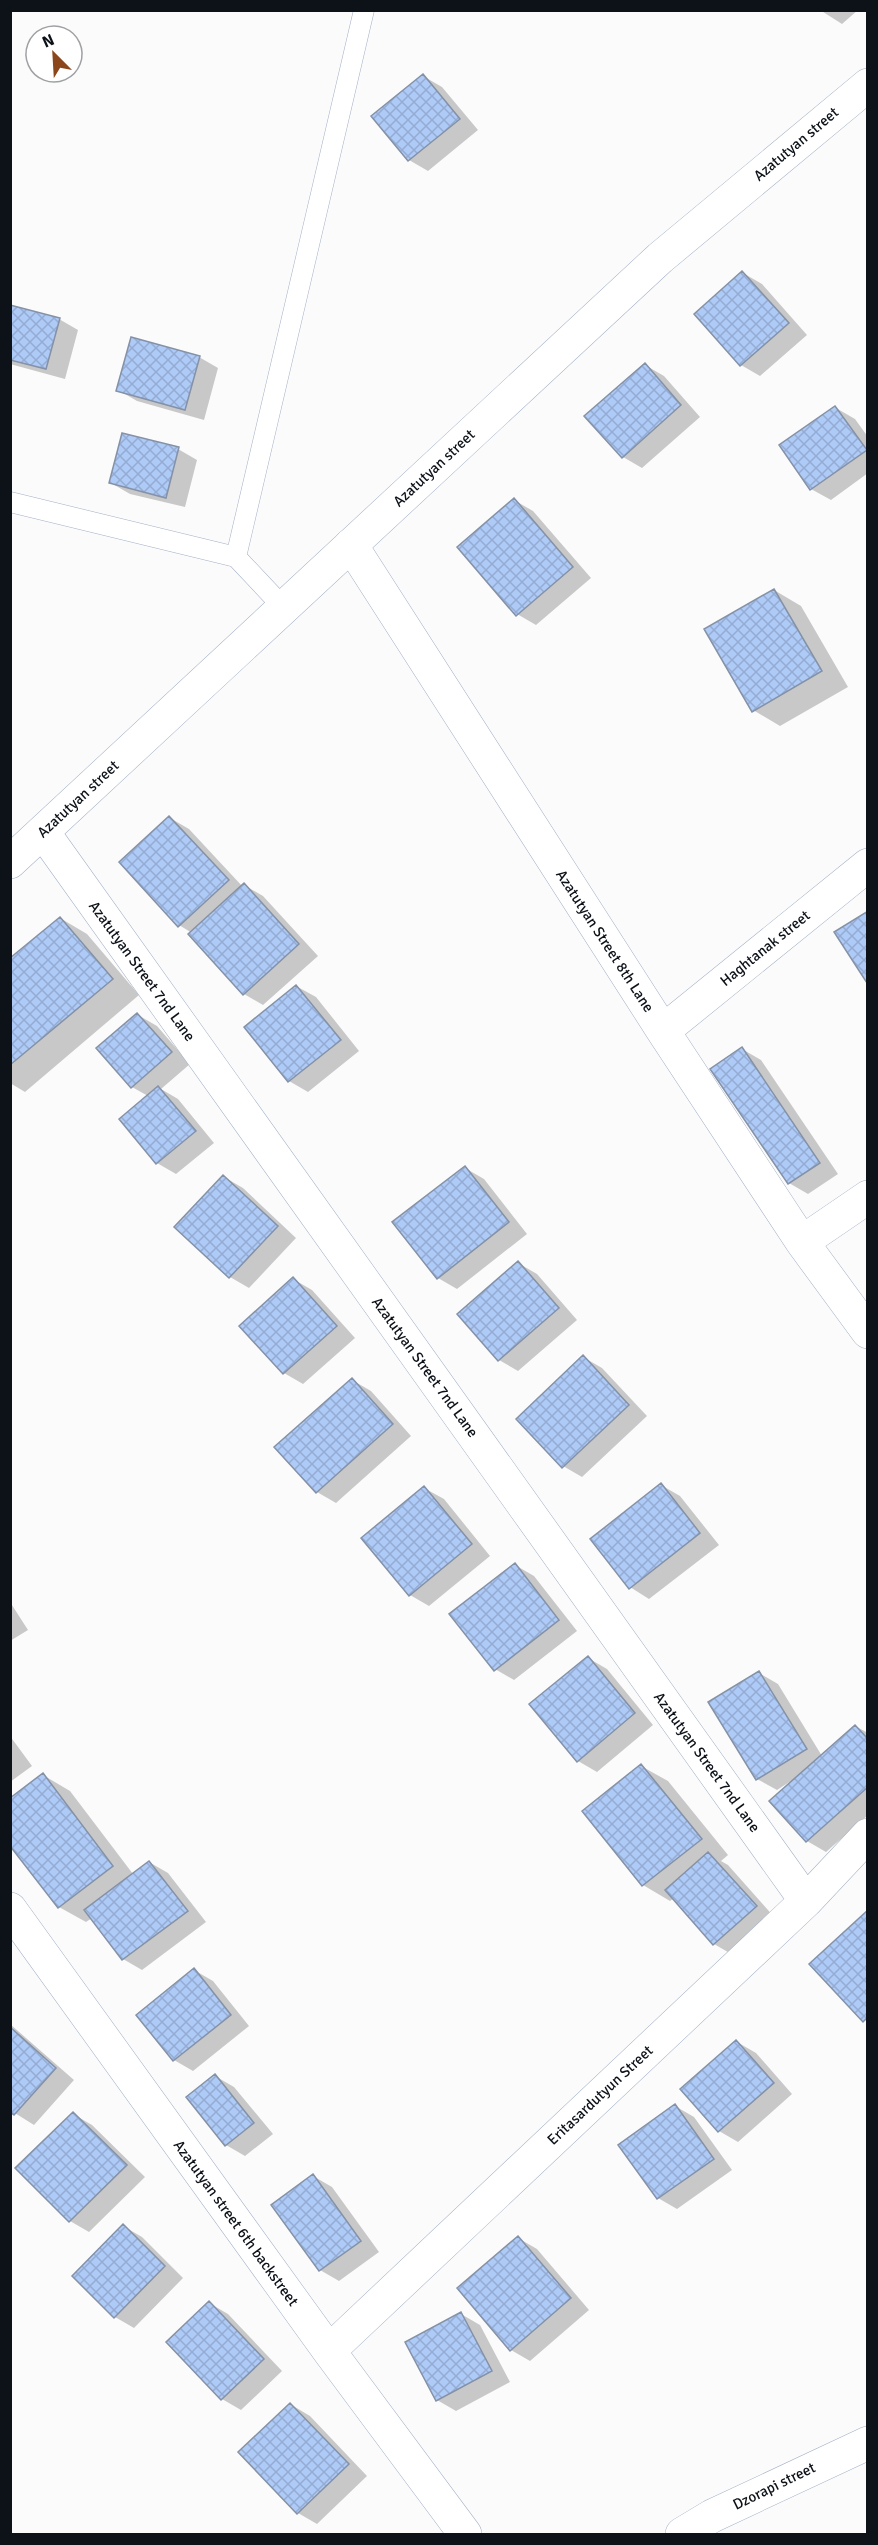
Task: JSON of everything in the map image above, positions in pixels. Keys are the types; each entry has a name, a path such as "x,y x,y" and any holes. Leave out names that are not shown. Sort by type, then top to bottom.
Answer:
{"street":[{"name":"Azatutyan street","path":"10,862 660,258 867,85"},
{"name":"Azatutyan Street 8th Lane","path":"351,544 663,1031 802,1242 867,1332"},
{"name":"Azatutyan Street 7nd Lane","path":"43,832 806,1901"},
{"name":"Haghtanak street","path":"663,1031 867,865"},
{"path":"802,1242 867,1197"},
{"name":"Eritasardutyun Street","path":"329,2351 806,1901 867,1835"},
{"name":"Azatutyan street 6th backstreet","path":"10,1909 329,2351 465,2535"},
{"name":"Dzorapi street","path":"682,2535 712,2516 867,2443"}],"lane":[{"path":"236,557 364,10"},
{"path":"10,502 236,557 284,608"}],"building":[{"path":"423,74 460,119 408,161 371,116"},
{"path":"742,271 789,323 740,366 694,314"},
{"path":"10,305 60,318 46,369 10,360"},
{"path":"131,337 200,356 185,410 116,391"},
{"path":"645,363 681,405 622,458 584,416"},
{"path":"835,406 867,450 810,490 779,445"},
{"path":"122,433 179,447 166,498 109,483"},
{"path":"514,498 573,567 516,616 457,547"},
{"path":"774,589 822,671 752,712 704,629"},
{"path":"169,816 229,880 178,927 119,862"},
{"path":"244,883 299,944 243,995 188,934"},
{"path":"868,911 868,983 867,983 834,932"},
{"path":"60,917 113,979 10,1065 10,958"},
{"path":"296,985 341,1040 288,1082 244,1027"},
{"path":"137,1013 172,1052 131,1088 96,1048"},
{"path":"742,1047 820,1163 788,1184 710,1069"},
{"path":"158,1086 196,1131 156,1164 119,1119"},
{"path":"465,1166 509,1222 437,1279 392,1222"},
{"path":"223,1175 278,1226 229,1278 174,1227"},
{"path":"518,1261 559,1308 498,1361 457,1314"},
{"path":"293,1277 337,1326 283,1374 239,1326"},
{"path":"583,1355 629,1405 562,1468 516,1419"},
{"path":"352,1378 393,1424 316,1493 274,1447"},
{"path":"661,1483 700,1533 629,1589 590,1539"},
{"path":"424,1486 472,1544 409,1596 361,1538"},
{"path":"515,1563 559,1620 494,1671 449,1614"},
{"path":"588,1656 635,1713 577,1762 529,1704"},
{"path":"759,1671 807,1749 756,1780 708,1702"},
{"path":"855,1725 868,1739 868,1787 806,1842 769,1801"},
{"path":"641,1764 702,1839 642,1886 582,1811"},
{"path":"43,1773 113,1866 58,1908 10,1846 10,1798"},
{"path":"708,1852 757,1906 713,1945 665,1890"},
{"path":"149,1861 188,1911 122,1960 84,1910"},
{"path":"868,1910 868,2017 863,2022 809,1964"},
{"path":"194,1968 231,2015 173,2061 136,2015"},
{"path":"10,2027 56,2068 14,2115 10,2112"},
{"path":"736,2040 774,2083 718,2132 680,2089"},
{"path":"215,2074 254,2123 225,2146 186,2097"},
{"path":"675,2104 714,2159 657,2199 618,2145"},
{"path":"73,2112 127,2165 69,2222 15,2168"},
{"path":"313,2174 361,2241 319,2271 271,2205"},
{"path":"123,2224 165,2266 114,2318 72,2276"},
{"path":"518,2236 571,2298 510,2351 457,2288"},
{"path":"209,2301 264,2359 221,2400 166,2342"},
{"path":"461,2312 492,2371 436,2401 405,2342"},
{"path":"290,2403 349,2464 297,2514 238,2452"}]}
